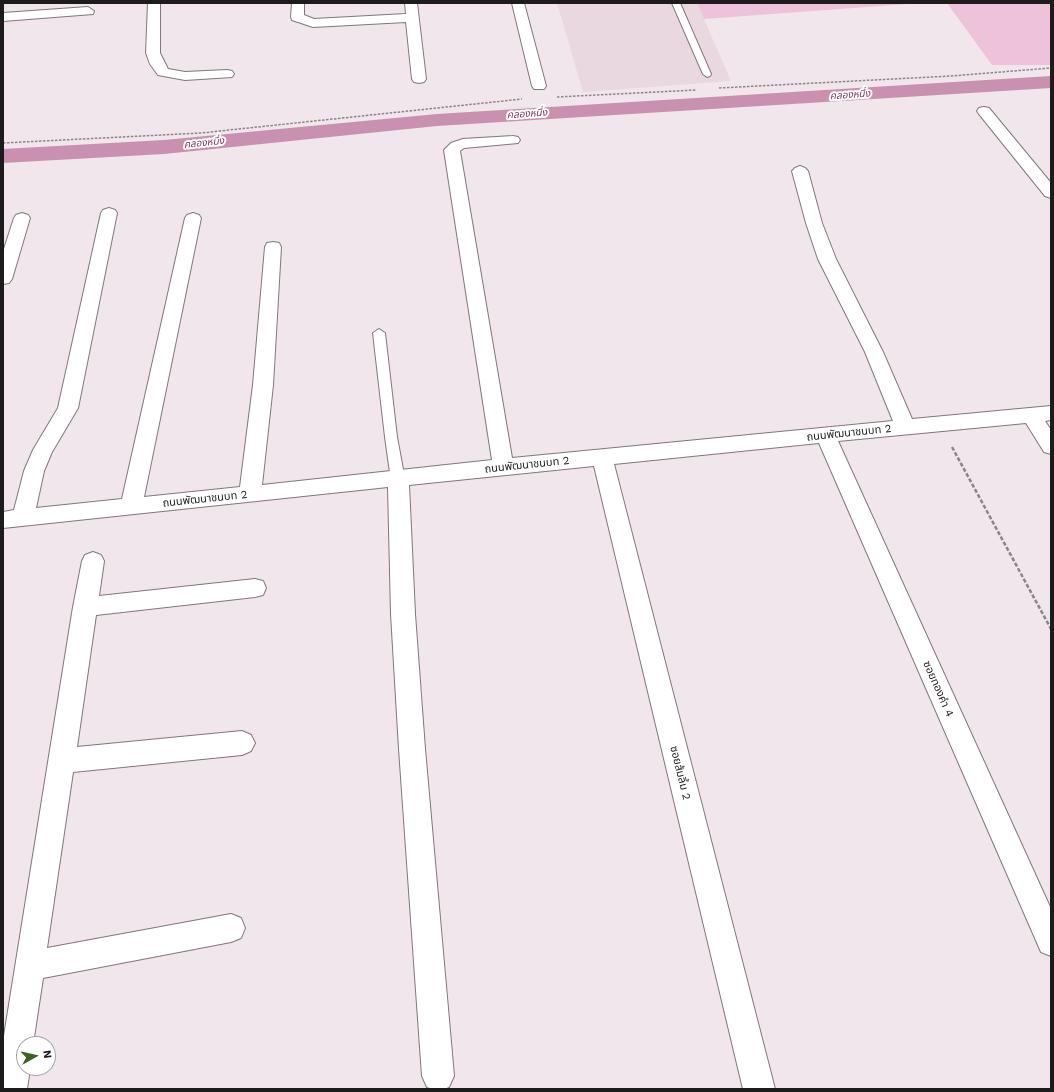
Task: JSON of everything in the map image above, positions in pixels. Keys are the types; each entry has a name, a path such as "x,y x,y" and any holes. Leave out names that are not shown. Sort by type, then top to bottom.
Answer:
{"street":[{"path":"154,3 153,53 157,64 163,72 185,76 227,74"},
{"path":"298,3 297,17 319,24 413,18"},
{"path":"411,3 419,79"},
{"path":"518,3 539,86"},
{"path":"3,16 88,10"},
{"path":"984,111 1051,193"},
{"path":"503,467 452,150 456,146 463,144 513,140"},
{"path":"800,171 814,223 827,259 874,352 905,427"},
{"path":"13,519 42,450 59,426 68,408 109,213"},
{"path":"3,280 22,218"},
{"path":"131,506 193,218"},
{"path":"250,494 263,385 273,248"},
{"name":"ถนนพัฒนาชนบท 2","path":"13,519 398,480 503,467 1051,413"},
{"path":"1031,415 1051,447"},
{"name":"ซอยทองคำ 4","path":"826,436 1051,942"},
{"name":"ซอยส้มลิ้ม 2","path":"602,458 759,1089"},
{"path":"398,480 403,614 438,1083"},
{"path":"11,1089 11,1037 30,966 93,561"},
{"path":"86,607 255,588"},
{"path":"61,761 242,743"},
{"path":"30,966 231,928"}],"lane":[{"path":"676,3 707,74"},
{"path":"379,333 391,437 398,480"}],"path":[{"path":"716,88 951,76 1051,68"},
{"path":"550,98 700,89"},
{"path":"3,143 201,133 527,99"},
{"path":"939,423 1051,629"}],"shaded area":[{"path":"557,3 697,3 731,81 583,92"},
{"path":"697,3 921,3 704,19"},
{"path":"947,3 1051,3 1051,65 992,65"}],"waterway":[{"name":"คลองหนึ่ง","path":"3,156 164,147 437,120 641,106 1051,82"}]}
